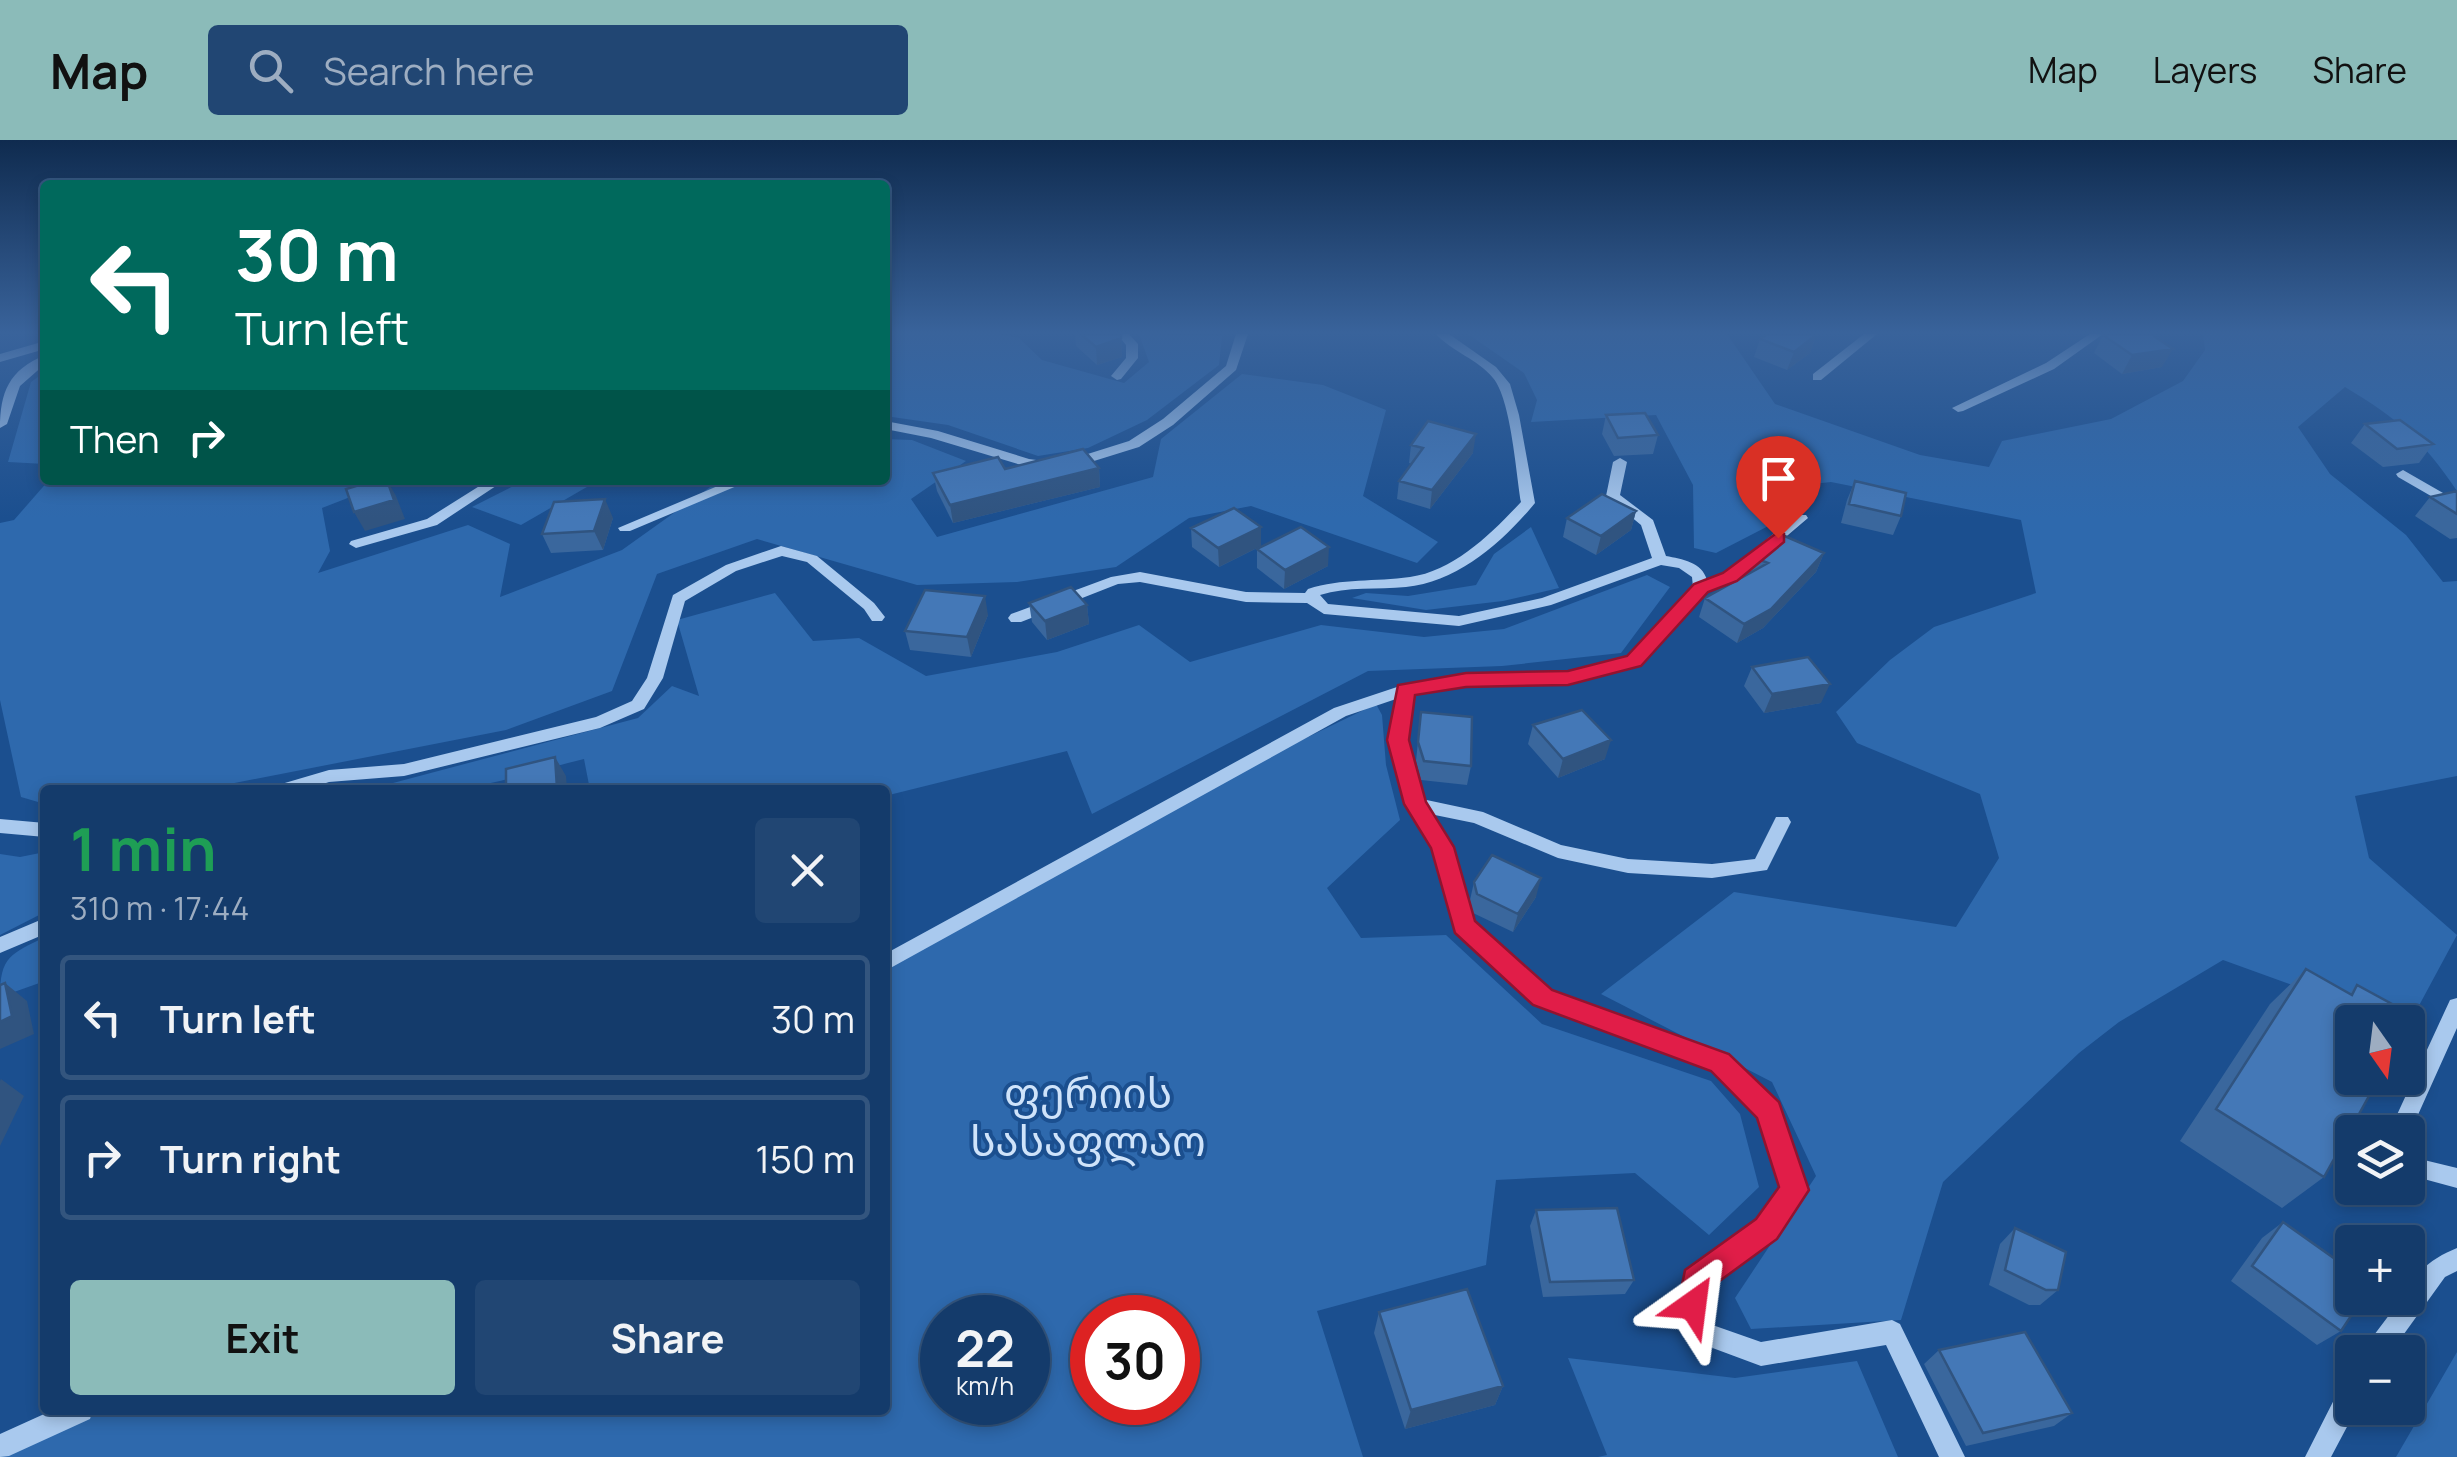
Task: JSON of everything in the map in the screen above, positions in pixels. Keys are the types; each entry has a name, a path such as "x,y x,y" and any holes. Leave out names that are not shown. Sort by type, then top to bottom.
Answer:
{"street":[{"path":"0,424 10,395"},
{"path":"890,426 934,434 1028,463 1060,467 1134,444 1199,395"},
{"path":"1311,598 1313,592 1332,584 1424,580 1494,541 1528,504 1514,440 1510,395"},
{"path":"1958,408 1985,395"},
{"path":"1620,462 1613,496 1648,524 1660,560"},
{"path":"2403,474 2457,507"},
{"path":"356,544 432,522 490,485"},
{"path":"626,528 732,485"},
{"path":"890,960 1340,712 1406,690 1466,680 1568,678 1634,661 1701,588 1730,577 1801,518"},
{"path":"300,785 329,776 422,766 600,722 638,706 655,678 678,598 731,568 780,551 812,559 869,606 876,618"},
{"path":"1016,618 1116,580 1140,577 1246,597 1311,598 1324,609 1459,621 1546,602 1660,560 1683,564 1699,575 1701,588"},
{"path":"1406,690 1398,740 1415,804 1442,847 1464,926 1542,998 1720,1063 1769,1111 1794,1190 1766,1229 1696,1280 1691,1329 1762,1354 1892,1332 1952,1457"},
{"path":"1415,804 1477,817 1558,851 1628,866 1712,871 1761,865 1782,822"},
{"path":"0,826 40,830"},
{"path":"0,945 40,928"},
{"path":"2407,1115 2457,1006"},
{"path":"2425,1170 2457,1178"},
{"path":"2390,1335 2437,1269 2457,1259"},
{"path":"0,1447 70,1415"},
{"path":"2318,1457 2335,1424"}],"green space":[{"path":"27,395 40,395 40,464 8,462"},
{"path":"890,395 1179,395 1147,420 1088,448 1038,456 948,425 890,417"},
{"path":"1215,395 1349,395 1386,410 1363,496 1438,542 1417,563 1251,506 1189,518 1116,567 1017,582 917,585 757,539 657,574 612,691 506,730 225,785 40,785 40,803 21,797 0,700 0,523 14,520 45,485 381,485 322,508 330,551 318,573 468,525 510,544 500,597 622,550 713,485 890,485 890,439 912,440 966,461 911,499 937,537 1153,477 1161,439"},
{"path":"1535,395 1769,395 1775,404 1920,455 1989,467 2002,441 2111,419 2156,395 2335,395 2298,427 2330,474 2406,535 2443,582 2457,581 2457,776 2355,796 2369,858 2457,935 2419,1005 2348,1005 2223,960 2119,1022 2079,1053 1943,1182 1901,1320 1751,1329 1735,1298 1816,1176 1772,1082 1601,994 1734,892 1956,927 1999,858 1980,794 1857,743 1836,712 1890,660 1934,627 2036,593 2021,520 1831,482 1803,485 1780,520 1716,553 1694,548 1693,485 1656,415 1531,422"},
{"path":"2358,395 2457,395 2457,491 2433,458 2408,432"},
{"path":"515,485 590,485 521,525 472,507"},
{"path":"1531,527 1559,588 1503,601 1426,610 1352,598 1366,593 1408,596 1476,585 1494,554"},
{"path":"1647,575 1670,587 1621,653 1502,666 1368,671 1092,814 1067,751 890,795 890,785 589,785 584,759 477,785 393,783 638,718 672,686 699,696 677,620 775,593 813,641 859,638 926,676 1057,652 1139,625 1190,662 1321,625 1424,637 1504,629"},
{"name":"ფერიის სასაფლაო","path":"1376,704 1382,715 1386,765 1400,820 1327,888 1361,938 1446,935 1542,1024 1711,1081 1740,1114 1759,1187 1709,1235 1635,1173 1496,1180 1486,1265 1317,1311 1363,1457 0,1457 83,1415 890,1415 890,967 1275,753"},
{"path":"40,853 40,915 0,935 0,854 20,857"},
{"path":"40,940 40,983 0,997 5,964"},
{"path":"2457,1352 2457,1457 2396,1457 2415,1425 2425,1425 2425,1407"},
{"path":"1568,1358 1735,1378 1857,1361 1898,1457 1598,1457 1607,1455"}],"building":[{"path":"1645,413 1658,435 1618,438 1606,415"},
{"path":"2400,420 2433,444 2397,449 2365,424"},
{"path":"1428,421 1476,434 1432,490 1399,481 1423,448 1411,445"},
{"path":"1083,449 1099,468 950,505 933,473 998,457 1005,469"},
{"path":"1855,481 1906,493 1901,516 1849,504"},
{"path":"389,485 394,500 354,512 346,489"},
{"path":"2457,491 2457,514 2430,497"},
{"path":"1602,494 1636,511 1601,536 1567,518"},
{"path":"605,499 594,531 542,534 554,502"},
{"path":"1234,508 1261,527 1218,548 1191,528"},
{"path":"1301,527 1329,547 1285,570 1257,549"},
{"path":"1780,534 1824,553 1771,609 1744,624 1705,598 1768,563 1755,558"},
{"path":"1071,587 1087,605 1045,621 1029,603"},
{"path":"925,590 985,596 967,637 905,631"},
{"path":"1808,657 1830,684 1772,694 1752,667"},
{"path":"1582,710 1611,740 1563,759 1533,725"},
{"path":"1421,712 1472,717 1471,766 1424,761 1418,742"},
{"path":"555,757 557,785 506,785 506,769"},
{"path":"1492,855 1541,878 1518,914 1477,894 1474,882"},
{"path":"2306,969 2352,995 2357,985 2394,1005 2335,1005 2335,1095 2370,1095 2358,1115 2335,1115 2335,1157 2324,1177 2216,1109"},
{"path":"5,983 12,1016 0,1022 0,985"},
{"path":"1617,1208 1634,1280 1550,1282 1536,1210"},
{"path":"2283,1222 2335,1259 2335,1315 2352,1315 2341,1331 2252,1266"},
{"path":"2015,1228 2066,1252 2058,1290 2046,1290 2005,1270"},
{"path":"1467,1289 1503,1386 1411,1410 1379,1312"},
{"path":"2025,1332 2072,1413 1983,1433 1939,1350"}],"route":[{"path":"1693,1305 1696,1280 1766,1229 1794,1190 1769,1111 1720,1063 1542,998 1464,926 1442,847 1415,804 1398,740 1406,690 1466,680 1568,678 1634,661 1701,588 1730,577 1778,538"}]}
